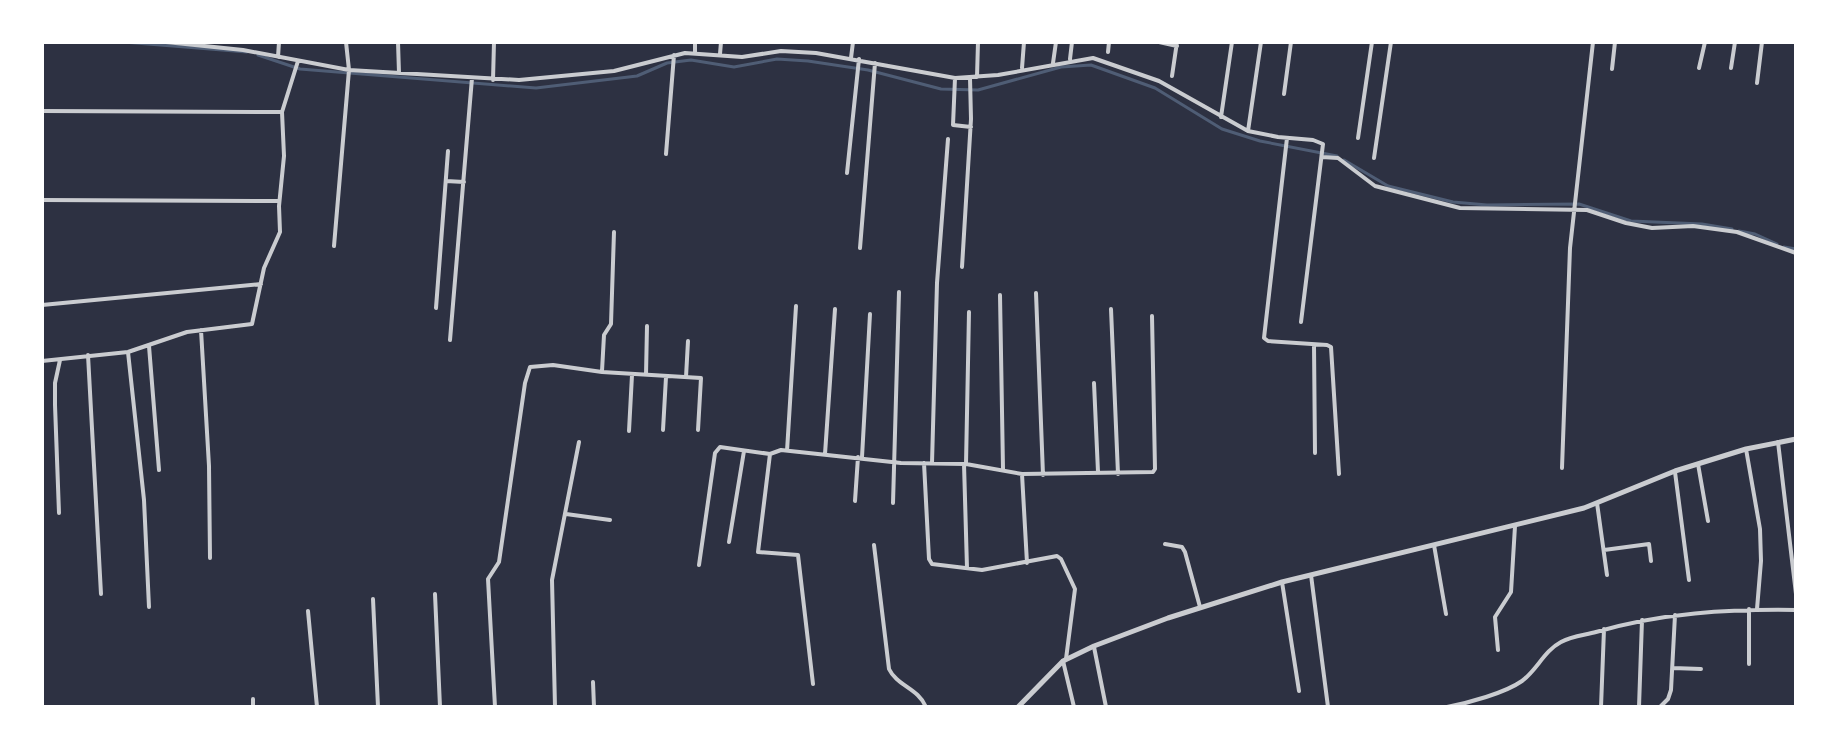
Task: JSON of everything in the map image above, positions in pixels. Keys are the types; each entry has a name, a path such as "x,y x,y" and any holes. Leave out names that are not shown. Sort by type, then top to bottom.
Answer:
{"street":[{"path":"166,42 243,50 349,72 399,73 472,81 614,71 695,53 742,57 793,51 851,58 858,64 955,80 970,80 1070,60 1101,59 1159,81 1248,131 1286,143 1321,142 1322,156 1301,322"},
{"path":"278,57 279,42"},
{"path":"334,246 349,72 346,42"},
{"path":"398,42 399,73"},
{"path":"493,80 494,42"},
{"path":"695,42 695,53"},
{"path":"720,54 721,42"},
{"path":"851,58 853,42"},
{"path":"977,77 978,42"},
{"path":"1022,68 1024,42"},
{"path":"1053,63 1056,42"},
{"path":"1070,60 1072,42"},
{"path":"1108,52 1109,42"},
{"path":"1159,42 1177,44 1172,76"},
{"path":"1221,117 1232,42"},
{"path":"1248,131 1261,42"},
{"path":"1284,94 1291,42"},
{"path":"1358,138 1372,42"},
{"path":"1374,158 1391,42"},
{"path":"1562,468 1575,205 1593,42"},
{"path":"1612,69 1615,42"},
{"path":"1699,68 1705,42"},
{"path":"1731,68 1735,42"},
{"path":"1757,83 1762,42"},
{"path":"666,154 674,56"},
{"path":"42,361 128,352 177,335 252,324 264,268 280,232 279,201 284,156 282,112 297,63"},
{"path":"847,173 858,64"},
{"path":"860,248 874,65"},
{"path":"955,80 953,125 971,127"},
{"path":"962,267 971,127 970,80"},
{"path":"450,340 472,81"},
{"path":"42,111 282,112"},
{"path":"932,463 937,283 948,139"},
{"path":"1286,143 1264,338 1268,341 1327,345 1333,352 1339,474"},
{"path":"436,308 448,151"},
{"path":"1322,156 1338,158 1375,186 1460,208 1575,205 1652,228 1693,226 1737,232 1796,253"},
{"path":"446,181 464,182"},
{"path":"42,200 279,201"},
{"path":"602,372 604,335 611,324 614,232"},
{"path":"42,305 261,284"},
{"path":"893,503 899,292"},
{"path":"1036,293 1043,475"},
{"path":"1000,295 1003,469"},
{"path":"787,451 796,306"},
{"path":"825,454 835,309"},
{"path":"1111,309 1118,474"},
{"path":"967,568 965,464 969,312"},
{"path":"855,501 870,314"},
{"path":"699,565 715,453 720,447 770,454 777,450 895,462 965,464 1022,474 1153,472 1152,316"},
{"path":"646,375 647,326"},
{"path":"201,330 209,466 210,558"},
{"path":"686,377 688,341"},
{"path":"1314,345 1315,453"},
{"path":"149,346 159,470"},
{"path":"128,352 144,500 149,607"},
{"path":"88,355 101,594"},
{"path":"59,513 55,396 60,360"},
{"path":"495,707 488,577 499,562 525,383 530,367 553,365 632,375 701,378 698,430"},
{"path":"629,431 632,375"},
{"path":"663,430 666,377"},
{"path":"1094,383 1098,472"},
{"path":"1018,707 1065,660 1094,646 1200,607 1282,582 1597,503 1675,471 1746,449 1796,439"},
{"path":"555,707 552,580 579,442"},
{"path":"1778,442 1796,594"},
{"path":"1746,449 1760,529 1757,608"},
{"path":"729,542 744,451"},
{"path":"770,454 758,549 761,553 798,555 813,684"},
{"path":"924,463 929,561 935,565 982,570 1059,557 1075,589 1065,660 1074,707"},
{"path":"1698,464 1708,521"},
{"path":"1675,471 1689,580"},
{"path":"1022,474 1027,563"},
{"path":"1597,503 1607,575"},
{"path":"566,514 610,520"},
{"path":"1498,650 1495,617 1511,592 1515,526"},
{"path":"1165,544 1182,547 1185,552 1200,607"},
{"path":"1604,550 1649,544 1651,561"},
{"path":"874,545 889,669 893,676 918,693 926,707"},
{"path":"1434,545 1446,614"},
{"path":"1311,575 1328,704"},
{"path":"1282,582 1299,691"},
{"path":"435,594 440,707"},
{"path":"373,599 378,707"},
{"path":"1447,707 1464,704 1511,686 1533,671 1552,647 1564,640 1675,615 1757,608 1796,610"},
{"path":"1749,609 1749,664"},
{"path":"308,611 317,707"},
{"path":"1660,707 1671,690 1675,615"},
{"path":"1639,707 1642,620"},
{"path":"1601,707 1604,629"},
{"path":"1094,646 1106,707"},
{"path":"1673,668 1701,669"},
{"path":"593,682 594,707"},
{"path":"253,699 253,707"},
{"path":"1140,707 1148,707"},
{"path":"1402,707 1412,707"}],"waterway":[{"path":"42,43 47,42"},
{"path":"123,42 247,52"},
{"path":"258,55 300,69 536,88 637,76 667,63 691,60 734,67 777,59 808,61 868,70 941,89 978,90 1061,67 1091,65 1155,88 1222,129 1260,141 1337,156"},
{"path":"1344,160 1388,186 1453,202 1487,205 1579,204 1631,221 1702,224 1732,229"},
{"path":"1739,231 1777,244"},
{"path":"1784,247 1796,249"}]}
